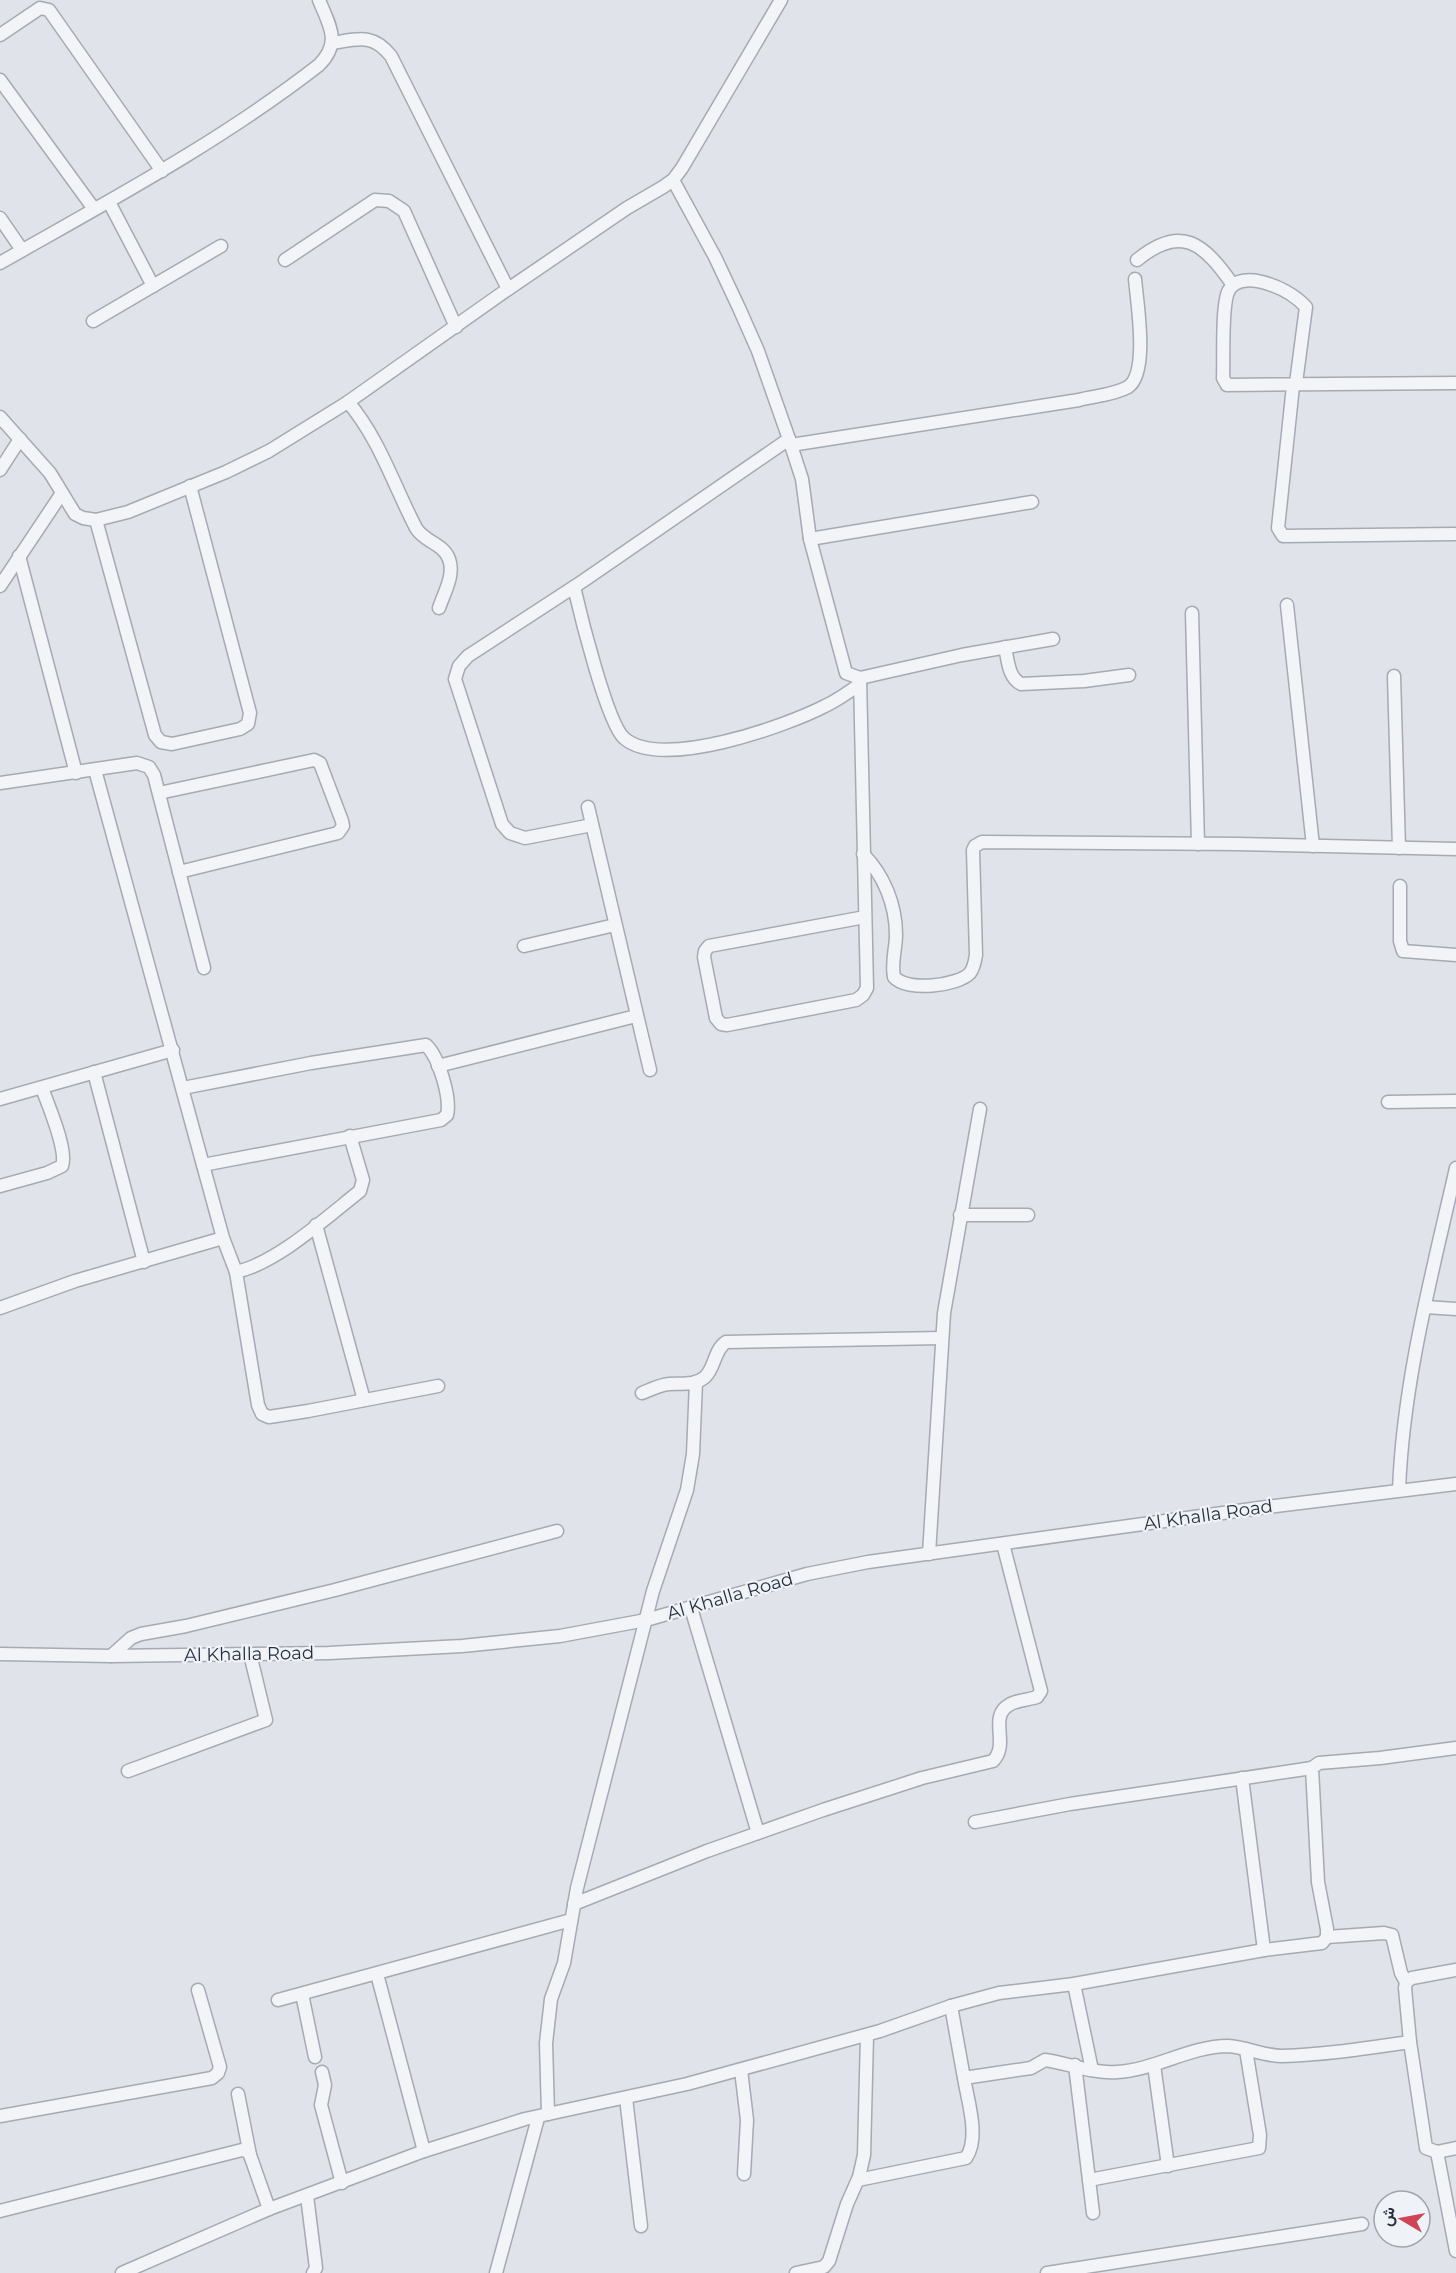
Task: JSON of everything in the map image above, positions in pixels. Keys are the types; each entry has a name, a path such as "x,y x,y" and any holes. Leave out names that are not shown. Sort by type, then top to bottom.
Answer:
{"street":[{"path":"0,263 162,171 282,94 328,56 332,43 332,30 319,0"},
{"path":"0,417 50,473 75,514 96,520 128,512 269,452 348,402 508,289 627,208 673,180 781,0"},
{"path":"0,35 40,8 49,10 162,171"},
{"path":"332,43 358,39 369,40 383,47 391,56 508,289"},
{"path":"0,80 94,210"},
{"path":"673,180 715,257 758,351 802,479 810,539 831,612 843,668 850,676 860,681"},
{"path":"285,260 375,200 389,201 404,211 456,327"},
{"path":"109,202 153,286"},
{"path":"0,218 22,250"},
{"path":"1137,260 1161,243 1186,242 1207,251 1233,285"},
{"path":"93,321 221,246"},
{"path":"592,825 525,838 510,833 502,824 455,679 459,666 468,656 790,442 1078,400 1119,391 1132,383 1140,364 1136,279"},
{"path":"1454,534 1283,536 1278,528 1295,385 1306,307 1288,292 1256,280 1242,281 1233,285 1226,299 1224,382 1231,386 1295,385 1456,383"},
{"path":"348,402 369,432 417,531 438,545 448,558 451,574 439,608"},
{"path":"0,470 20,439"},
{"path":"96,520 154,735 158,740 172,744 240,729 248,724 250,713 190,486"},
{"path":"0,586 62,493"},
{"path":"810,539 1032,502"},
{"path":"19,556 76,773"},
{"path":"574,586 583,629 619,732 635,745 669,750 689,749 757,732 827,706 860,681 1005,647 1053,639"},
{"path":"1287,605 1313,846"},
{"path":"1192,613 1198,844"},
{"path":"1005,647 1010,672 1021,684 1084,681 1129,675"},
{"path":"1394,676 1399,848"},
{"path":"860,681 867,988 856,1000 727,1025 721,1024 716,1018 704,957 705,951 710,946 865,917"},
{"path":"159,793 314,760 320,763 342,821 343,826 338,833 179,872"},
{"path":"0,782 137,763 144,764 151,769 204,968"},
{"path":"95,770 223,1238 236,1272 258,1405 262,1414 269,1417 308,1412 438,1386"},
{"path":"588,807 650,1070"},
{"path":"863,854 878,870 890,902 896,934 894,976 903,984 921,986 939,984 964,976 970,973 974,966 976,955 973,850 978,843 1064,842 1456,849"},
{"path":"1400,886 1400,941 1403,951 1456,955"},
{"path":"524,946 615,925"},
{"path":"438,1066 636,1016"},
{"path":"183,1088 311,1063 424,1045 429,1047 438,1066 449,1102 445,1118 203,1165"},
{"path":"0,1099 173,1050"},
{"path":"94,1072 144,1262"},
{"path":"0,1186 47,1173 62,1166 64,1160 62,1149 42,1088"},
{"path":"1388,1101 1456,1101"},
{"path":"929,1554 942,1338 950,1271 980,1109"},
{"path":"236,1272 256,1265 280,1252 360,1191 363,1180 350,1136"},
{"path":"1399,1490 1401,1438 1425,1306 1456,1168"},
{"path":"960,1215 1028,1215"},
{"path":"316,1225 364,1400"},
{"path":"0,1308 75,1281 223,1238"},
{"path":"1425,1306 1456,1309"},
{"path":"642,1393 669,1384 696,1382 707,1375 721,1345 726,1342 942,1338"},
{"path":"496,2273 543,2116 551,2000 564,1963 574,1904 661,1565 687,1490 693,1454 696,1382"},
{"name":"Al Khalla Road","path":"0,1654 111,1656 329,1653 462,1646 560,1636 646,1620 807,1574 1126,1526 1456,1484"},
{"path":"111,1656 131,1638 141,1634 186,1626 335,1590 557,1531"},
{"path":"574,1904 658,1869 758,1833 922,1778 981,1766 996,1758 1001,1750 999,1720 1003,1710 1010,1704 1037,1697 1041,1691 1003,1545"},
{"path":"691,1608 758,1833"},
{"path":"128,1771 266,1720 250,1654"},
{"path":"975,1822 1070,1804 1312,1768 1319,1763 1456,1748"},
{"path":"1312,1768 1318,1882 1327,1937"},
{"path":"1242,1778 1263,1950"},
{"path":"278,2000 571,1920"},
{"path":"122,2273 269,2209 424,2151 525,2119 626,2098 741,2070 867,2035 951,2006 999,1993 1074,1984 1263,1950 1322,1943 1327,1937 1384,1933 1392,1935 1401,1973 1406,1982 1410,2042 1426,2148 1437,2152 1456,2148"},
{"path":"1406,1982 1412,1978 1456,1970"},
{"path":"377,1974 424,2151"},
{"path":"1074,1984 1092,2070"},
{"path":"0,2116 212,2078 218,2073 220,2067 198,1990"},
{"path":"302,1994 315,2057"},
{"path":"858,2180 966,2158 971,2150 973,2140 951,2006"},
{"path":"796,2273 824,2266 829,2261 847,2204 858,2180 864,2155 867,2035"},
{"path":"964,2078 1031,2068 1045,2060 1118,2073 1228,2046 1281,2056 1336,2052 1410,2042"},
{"path":"1089,2180 1259,2148 1260,2135 1246,2050"},
{"path":"1154,2065 1168,2166"},
{"path":"1075,2066 1093,2213"},
{"path":"741,2070 747,2120 744,2174"},
{"path":"322,2072 325,2085 321,2105 342,2183"},
{"path":"238,2094 250,2155 269,2209"},
{"path":"626,2098 641,2226"},
{"path":"0,2211 242,2150 247,2151 250,2155"},
{"path":"1437,2152 1456,2251"},
{"path":"307,2196 316,2268 314,2273"},
{"path":"1047,2273 1362,2224"}]}
